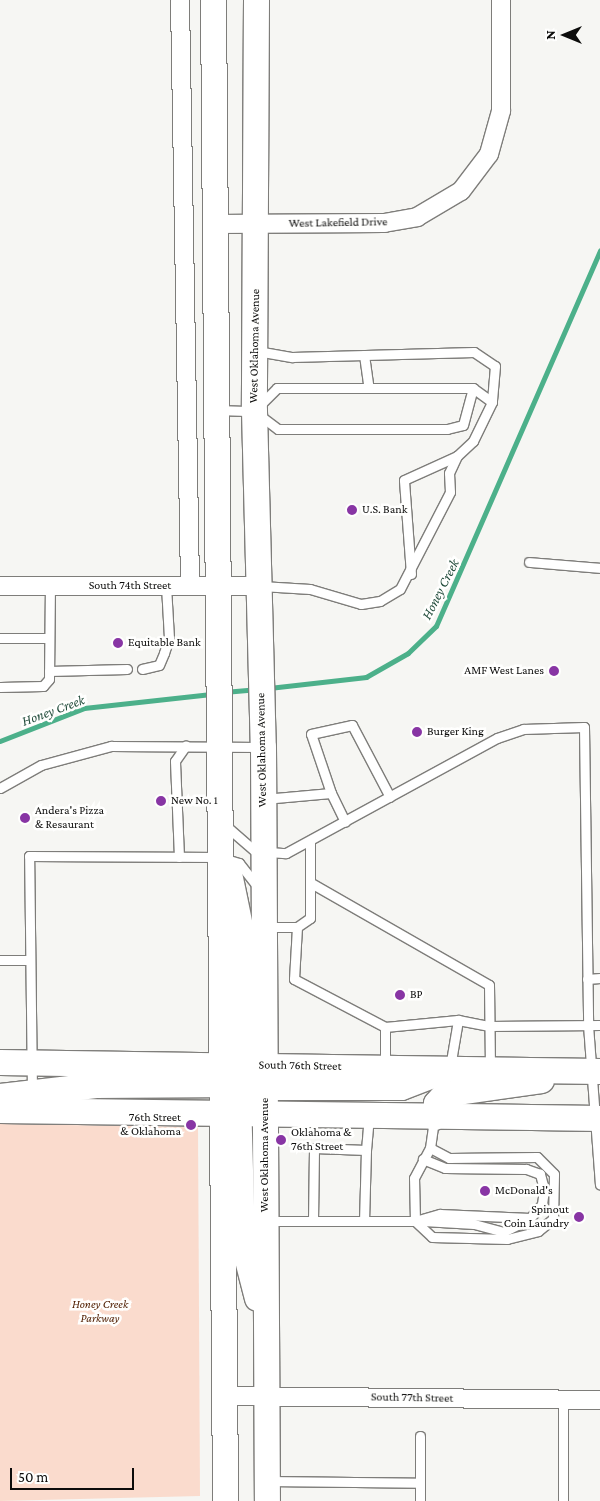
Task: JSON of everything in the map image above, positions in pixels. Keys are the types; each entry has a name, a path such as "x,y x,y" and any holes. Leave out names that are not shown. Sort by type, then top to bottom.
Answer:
{"main road":[{"name":"West Oklahoma Avenue","path":"213,0 218,800 243,1114 224,1396 225,1501"},
{"name":"West Oklahoma Avenue","path":"241,1079 263,919 262,676 254,410 258,224 256,0"},
{"name":"South 76th Street","path":"0,1062 30,1062 241,1079 385,1067 595,1071"},
{"path":"0,1110 95,1085 241,1079 402,1088 449,1068"},
{"path":"434,1117 436,1102 444,1094 595,1071"},
{"path":"241,1079 243,1114 242,1240 266,1327"},
{"path":"0,1096 32,1101 243,1114 598,1118"},
{"name":"West Oklahoma Avenue","path":"243,1114 265,1221 267,1491"}],"street":[{"path":"180,0 190,586"},
{"name":"West Lakefield Drive","path":"215,224 384,224 417,217 461,191 489,154 502,111 501,0"},
{"name":"South 74th Street","path":"0,586 260,586"},
{"name":"South 77th Street","path":"224,1396 600,1400"}],"lane":[{"path":"255,351 292,357 474,352 495,366 492,402 473,441 456,456 404,480 411,574"},
{"path":"364,355 368,385"},
{"path":"254,410 277,388 368,385 474,388 492,402"},
{"path":"216,410 254,410 278,429 447,429 463,425 474,388"},
{"path":"260,586 310,589 361,604 380,601 400,589 411,574 450,492 449,473 456,456"},
{"path":"529,562 600,568"},
{"path":"0,688 43,686 49,671 50,586"},
{"path":"142,668 159,664 169,638 166,586"},
{"path":"0,638 49,638"},
{"path":"49,671 127,669"},
{"path":"345,822 331,793 310,734 352,725 390,797"},
{"path":"218,800 228,830 263,854 286,853 310,842 510,733 584,727 588,1025 595,1071 600,1186"},
{"path":"0,788 42,765 111,746 186,745 217,736 263,747"},
{"path":"179,857 175,762 186,745"},
{"path":"263,800 331,793"},
{"path":"32,1101 30,1062 29,856 179,857 221,850 249,873 263,919 297,927 310,918 310,842"},
{"path":"311,883 489,985 490,1069"},
{"path":"297,927 294,979 385,1027 458,1020 489,1026 600,1025"},
{"path":"0,960 30,960"},
{"path":"587,979 600,978"},
{"path":"449,1068 458,1020"},
{"path":"385,1027 385,1067"},
{"path":"364,1221 369,1116"},
{"path":"430,1148 449,1158 537,1157 554,1174 553,1219 538,1231 508,1239 432,1237 415,1221 414,1178 422,1159 430,1148 434,1117"},
{"path":"313,1221 314,1148 366,1150"},
{"path":"265,1221 415,1221 474,1224 502,1232 530,1218 542,1204 544,1189 540,1174 526,1169 445,1168 422,1159"},
{"path":"415,1221 440,1214 530,1218"},
{"path":"562,1400 563,1501"},
{"path":"420,1436 420,1501"},
{"path":"267,1491 420,1483"}],"green space":[{"name":"Honey Creek Parkway","path":"0,1124 198,1127 200,1496 0,1501"}],"waterway":[{"name":"Honey Creek","path":"269,688 366,677 408,653 436,626 600,250"},
{"name":"Honey Creek","path":"224,692 256,689"},
{"name":"Honey Creek","path":"0,741 84,708 211,694"}],"place":[{"name":"U.S. Bank","path":"352,510"},
{"name":"Equitable Bank","path":"118,643"},
{"name":"AMF West Lanes","path":"554,671"},
{"name":"Burger King","path":"417,732"},
{"name":"New No. 1","path":"161,801"},
{"name":"Andera's Pizza & Resaurant","path":"25,818"},
{"name":"BP","path":"400,995"},
{"name":"76th Street & Oklahoma","path":"191,1125"},
{"name":"Oklahoma & 76th Street","path":"281,1140"},
{"name":"McDonald's","path":"485,1191"},
{"name":"Spinout Coin Laundry","path":"579,1217"}]}
